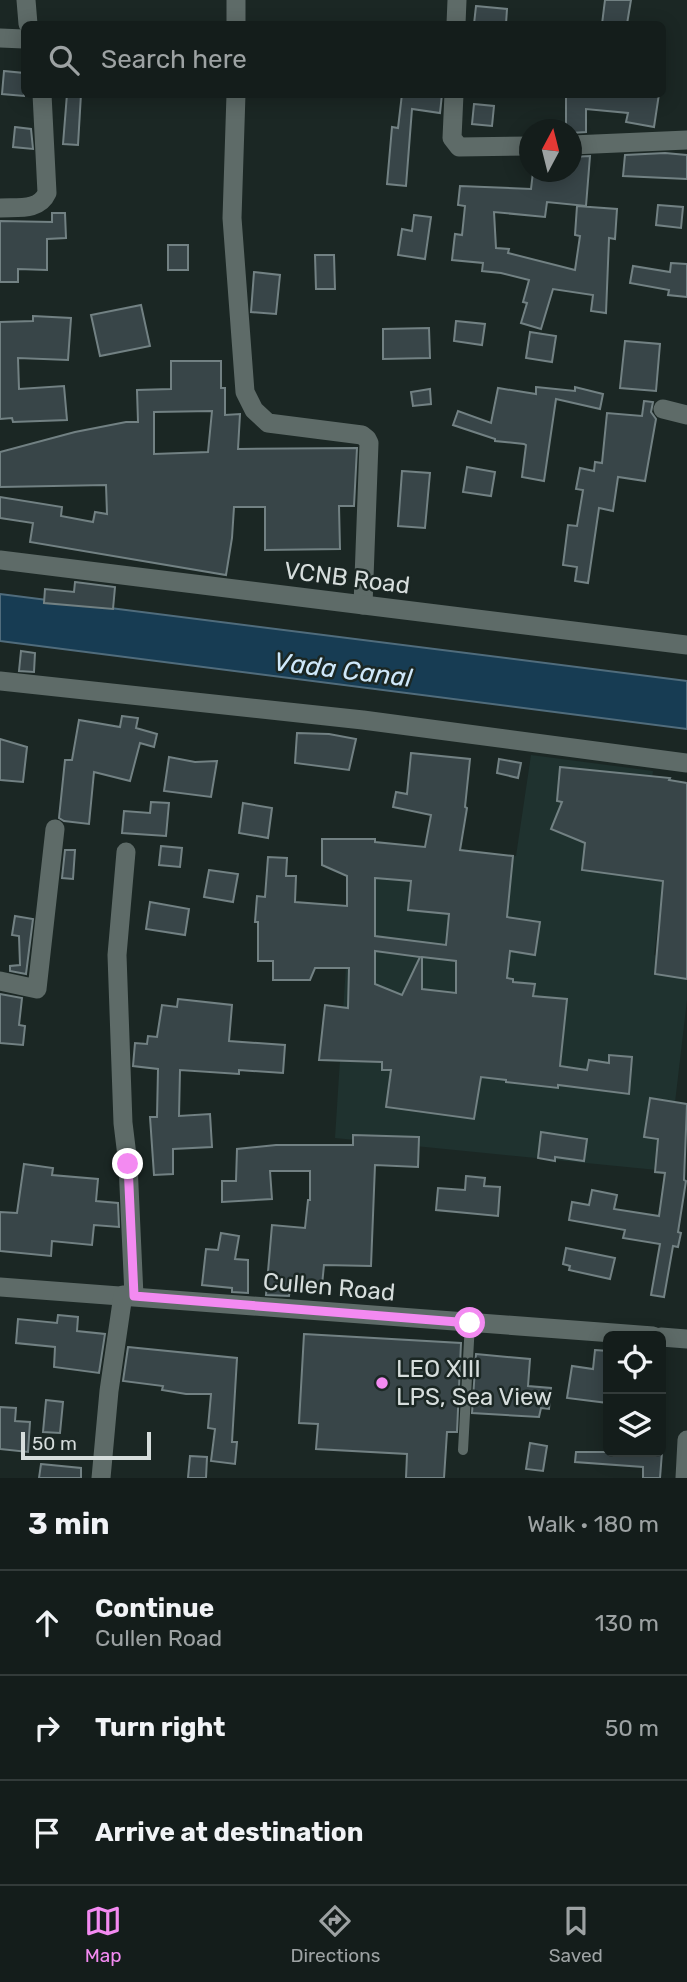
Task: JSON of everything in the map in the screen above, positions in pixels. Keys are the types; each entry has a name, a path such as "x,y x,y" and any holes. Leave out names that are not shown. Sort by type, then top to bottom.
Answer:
{"main road":[{"path":"26,0 28,21"},
{"path":"236,0 236,21"},
{"path":"456,21 457,0"},
{"path":"0,38 21,40"},
{"path":"0,208 35,206 43,201 47,192 43,98"},
{"path":"236,98 232,218 245,392 254,410 268,423 362,435 367,439 363,605"},
{"path":"454,98 452,138 459,147 519,146"},
{"path":"582,145 687,140"},
{"path":"663,409 687,415"},
{"name":"VCNB Road","path":"0,560 687,645"},
{"path":"0,681 363,720 687,763"},
{"path":"0,981 37,989 55,830"},
{"path":"101,1478 108,1391 129,1296 128,1164 122,1123 117,955 125,852"},
{"name":"Cullen Road","path":"0,1287 603,1332"},
{"path":"666,1337 687,1339"},
{"path":"685,1478 687,1440"}],"lane":[{"path":"463,1450 470,1323"}],"shaded area":[{"path":"531,755 653,771 648,810 672,813 654,955 687,961 687,1000 667,1171 335,1138 354,840 516,856"}],"water":[{"name":"Vada Canal","path":"0,594 687,681 687,729 0,641"}],"building":[{"path":"605,0 631,0 628,21 602,21"},
{"path":"476,6 507,9 506,21 474,21"},
{"path":"4,71 21,73 21,96 2,94"},
{"path":"67,98 81,98 78,145 63,144"},
{"path":"402,98 442,98 440,113 412,109 406,186 387,184 392,127 398,128"},
{"path":"566,98 658,98 654,127 626,122 628,113 586,109 586,132 582,132 582,119 566,119"},
{"path":"474,104 494,106 492,126 472,124"},
{"path":"15,127 31,129 33,149 13,147"},
{"path":"625,155 687,155 687,179 623,176"},
{"path":"582,156 590,156 586,206 547,202 545,217 494,212 496,248 509,249 508,253 575,270 580,236 575,235 577,206 617,209 615,239 609,238 606,313 591,311 593,295 553,289 541,329 521,323 527,303 523,302 529,280 482,271 483,263 452,260 455,234 462,235 465,206 458,205 460,186 531,189 532,182 582,182"},
{"path":"658,205 683,207 681,228 656,225"},
{"path":"52,213 65,213 66,238 47,239 47,270 18,269 18,282 0,282 0,221 52,222"},
{"path":"414,215 431,217 425,259 398,255 402,229 412,231"},
{"path":"168,245 188,245 188,270 168,270"},
{"path":"315,255 334,255 335,289 316,289"},
{"path":"671,263 687,264 687,297 668,295 669,290 630,283 633,266 670,272"},
{"path":"254,272 280,275 276,314 251,312"},
{"path":"141,305 150,346 100,356 91,315"},
{"path":"33,316 71,318 68,360 18,358 19,389 64,386 67,420 13,422 12,418 0,419 0,322 33,321"},
{"path":"456,321 485,324 482,345 454,341"},
{"path":"429,328 430,358 383,359 383,329"},
{"path":"530,332 556,336 552,362 526,358"},
{"path":"625,341 660,344 656,391 620,388"},
{"path":"171,361 221,361 225,415 240,414 238,449 357,448 354,506 339,506 340,549 265,550 265,507 234,507 226,575 30,542 33,523 0,518 0,497 62,507 61,516 93,522 95,512 107,514 106,485 0,487 0,452 75,432 138,422 137,390 171,389","holes":["212,411 208,452 154,454 154,412"]},
{"path":"536,387 575,391 575,387 603,394 600,409 556,399 544,481 522,477 526,445 495,441 453,425 458,411 491,423 498,388 536,394"},
{"path":"430,389 431,404 413,406 411,392"},
{"path":"644,401 653,402 651,412 656,419 645,481 618,477 613,511 599,508 588,583 575,581 577,567 563,565 568,525 577,526 583,490 576,489 580,468 594,471 595,462 602,463 607,413 642,416"},
{"path":"467,467 495,472 491,496 463,492"},
{"path":"402,471 430,473 425,528 398,526"},
{"path":"75,582 115,587 113,609 44,603 45,589 74,592"},
{"path":"21,651 35,653 34,672 19,671"},
{"path":"122,716 138,718 136,728 157,734 154,747 140,743 130,781 94,772 89,824 64,821 59,818 65,760 72,760 79,720 120,727"},
{"path":"297,733 329,734 356,739 349,770 295,763"},
{"path":"0,739 27,747 23,782 0,780"},
{"path":"411,753 470,759 467,808 460,850 513,856 507,917 540,922 535,955 510,951 507,978 513,979 513,982 535,984 533,996 567,999 560,1066 587,1070 589,1060 609,1063 609,1055 632,1057 629,1094 558,1085 558,1088 481,1077 474,1119 386,1107 391,1070 382,1070 382,1062 319,1060 325,1005 348,1008 349,968 315,968 310,980 273,980 273,961 258,961 258,922 255,922 257,896 265,897 268,857 287,858 286,876 296,876 295,902 347,906 347,876 322,865 322,839 375,839 375,842 425,847 431,815 393,807 396,792 407,794","holes":["375,878 411,881 408,910 449,914 446,945 375,936","375,951 420,957 402,995 375,984","422,957 456,961 456,993 422,989"]},
{"path":"169,757 195,762 217,761 211,797 164,791"},
{"path":"499,759 521,763 518,778 497,773"},
{"path":"560,767 670,778 669,780 687,783 687,979 655,974 663,881 582,870 585,843 551,829 562,802 557,801"},
{"path":"151,802 169,803 166,836 122,833 124,811 150,813"},
{"path":"243,803 272,808 268,838 239,833"},
{"path":"161,846 182,848 180,867 159,865"},
{"path":"65,850 75,850 73,879 62,878"},
{"path":"209,870 238,874 233,902 204,897"},
{"path":"150,902 189,909 185,935 146,929"},
{"path":"15,916 33,919 26,974 10,971 10,966 20,965 19,936 12,935"},
{"path":"0,994 22,998 19,1025 25,1026 23,1045 0,1043"},
{"path":"178,999 232,1005 229,1041 285,1045 283,1073 239,1070 239,1074 180,1070 179,1116 210,1114 212,1147 173,1149 173,1174 154,1175 150,1117 157,1117 158,1069 133,1066 135,1043 147,1044 148,1036 157,1037 162,1005 177,1007"},
{"path":"650,1098 687,1104 686,1181 678,1232 681,1233 678,1247 673,1246 664,1297 651,1295 660,1244 623,1238 625,1230 569,1220 572,1202 589,1205 592,1190 617,1195 614,1209 659,1216 665,1173 655,1172 658,1139 644,1137"},
{"path":"541,1132 587,1139 584,1161 555,1157 555,1161 538,1158"},
{"path":"353,1135 419,1137 418,1167 375,1165 371,1266 324,1265 322,1285 291,1282 289,1296 266,1295 272,1225 305,1228 310,1200 310,1171 270,1171 272,1199 222,1202 222,1181 236,1181 237,1149 276,1145 353,1145"},
{"path":"24,1164 53,1168 52,1175 98,1179 96,1201 118,1203 119,1227 94,1225 92,1245 52,1241 51,1256 0,1251 0,1212 17,1213"},
{"path":"466,1176 485,1178 484,1186 500,1187 498,1216 436,1210 438,1188 465,1190"},
{"path":"221,1233 239,1236 235,1259 248,1260 248,1293 232,1292 232,1288 202,1285 206,1249 218,1250"},
{"path":"566,1248 615,1258 610,1279 569,1270 570,1266 563,1264"},
{"path":"58,1315 78,1317 77,1331 105,1334 99,1373 54,1367 55,1347 16,1343 18,1319 57,1323"},
{"name":"LEO XIII LPS, Sea View","path":"304,1334 461,1343 457,1432 447,1432 444,1478 406,1478 407,1454 316,1449 318,1424 299,1423"},
{"path":"128,1347 237,1358 232,1442 237,1442 235,1464 211,1461 215,1429 208,1428 211,1394 186,1394 162,1390 163,1386 123,1381"},
{"path":"595,1350 603,1351 603,1402 567,1398 572,1366 593,1369"},
{"path":"476,1354 530,1359 528,1386 551,1388 549,1409 541,1408 539,1417 472,1413"},
{"path":"46,1400 63,1402 60,1433 43,1432"},
{"path":"0,1407 16,1408 15,1421 30,1422 28,1452 0,1449"},
{"path":"530,1443 547,1446 543,1471 526,1469"},
{"path":"576,1452 603,1452 603,1457 662,1457 660,1478 643,1478 643,1467 575,1462"},
{"path":"190,1456 207,1457 206,1478 188,1478"},
{"path":"41,1464 81,1468 81,1478 39,1478"}],"place":[{"name":"LEO XIII LPS, Sea View","path":"382,1383"}],"route":[{"path":"128,1164 134,1296 470,1323"}]}
